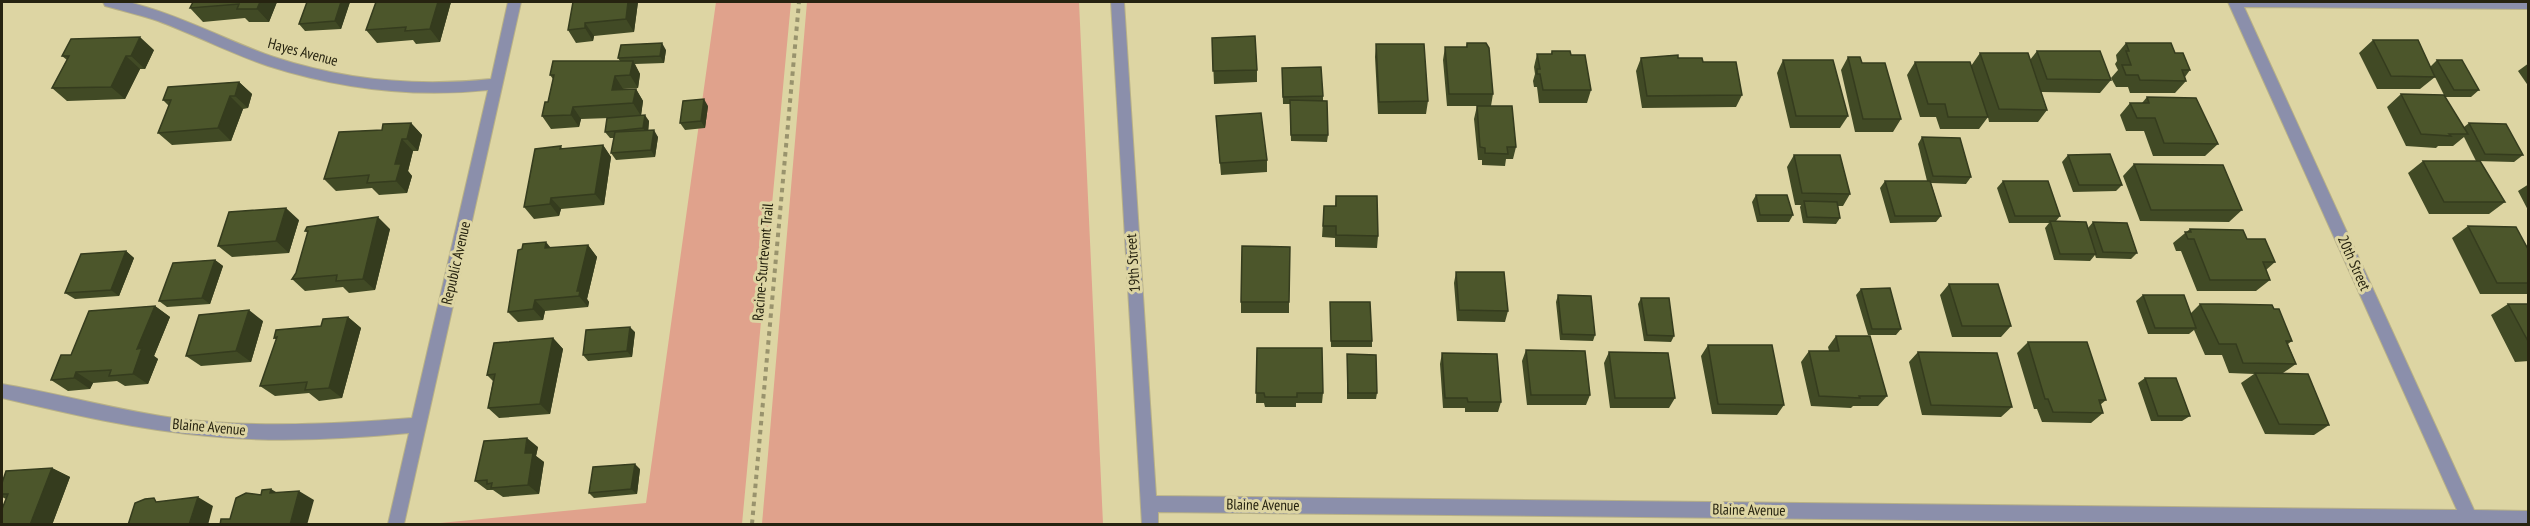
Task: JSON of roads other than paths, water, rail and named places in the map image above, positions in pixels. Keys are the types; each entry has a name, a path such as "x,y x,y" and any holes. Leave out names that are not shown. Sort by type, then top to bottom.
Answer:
{"street":[{"name":"Hayes Avenue","path":"110,2 166,18 249,54 294,68 342,79 429,89 496,84"},
{"name":"Republic Avenue","path":"396,525 515,2"},
{"name":"19th Street","path":"1117,2 1150,525"},
{"path":"2236,2 2529,4"},
{"name":"20th Street","path":"2236,2 2471,521"},
{"name":"Blaine Avenue","path":"2,391 147,421 238,431 335,433 419,425"},
{"name":"Blaine Avenue","path":"1149,504 2471,521 2529,519"}]}
